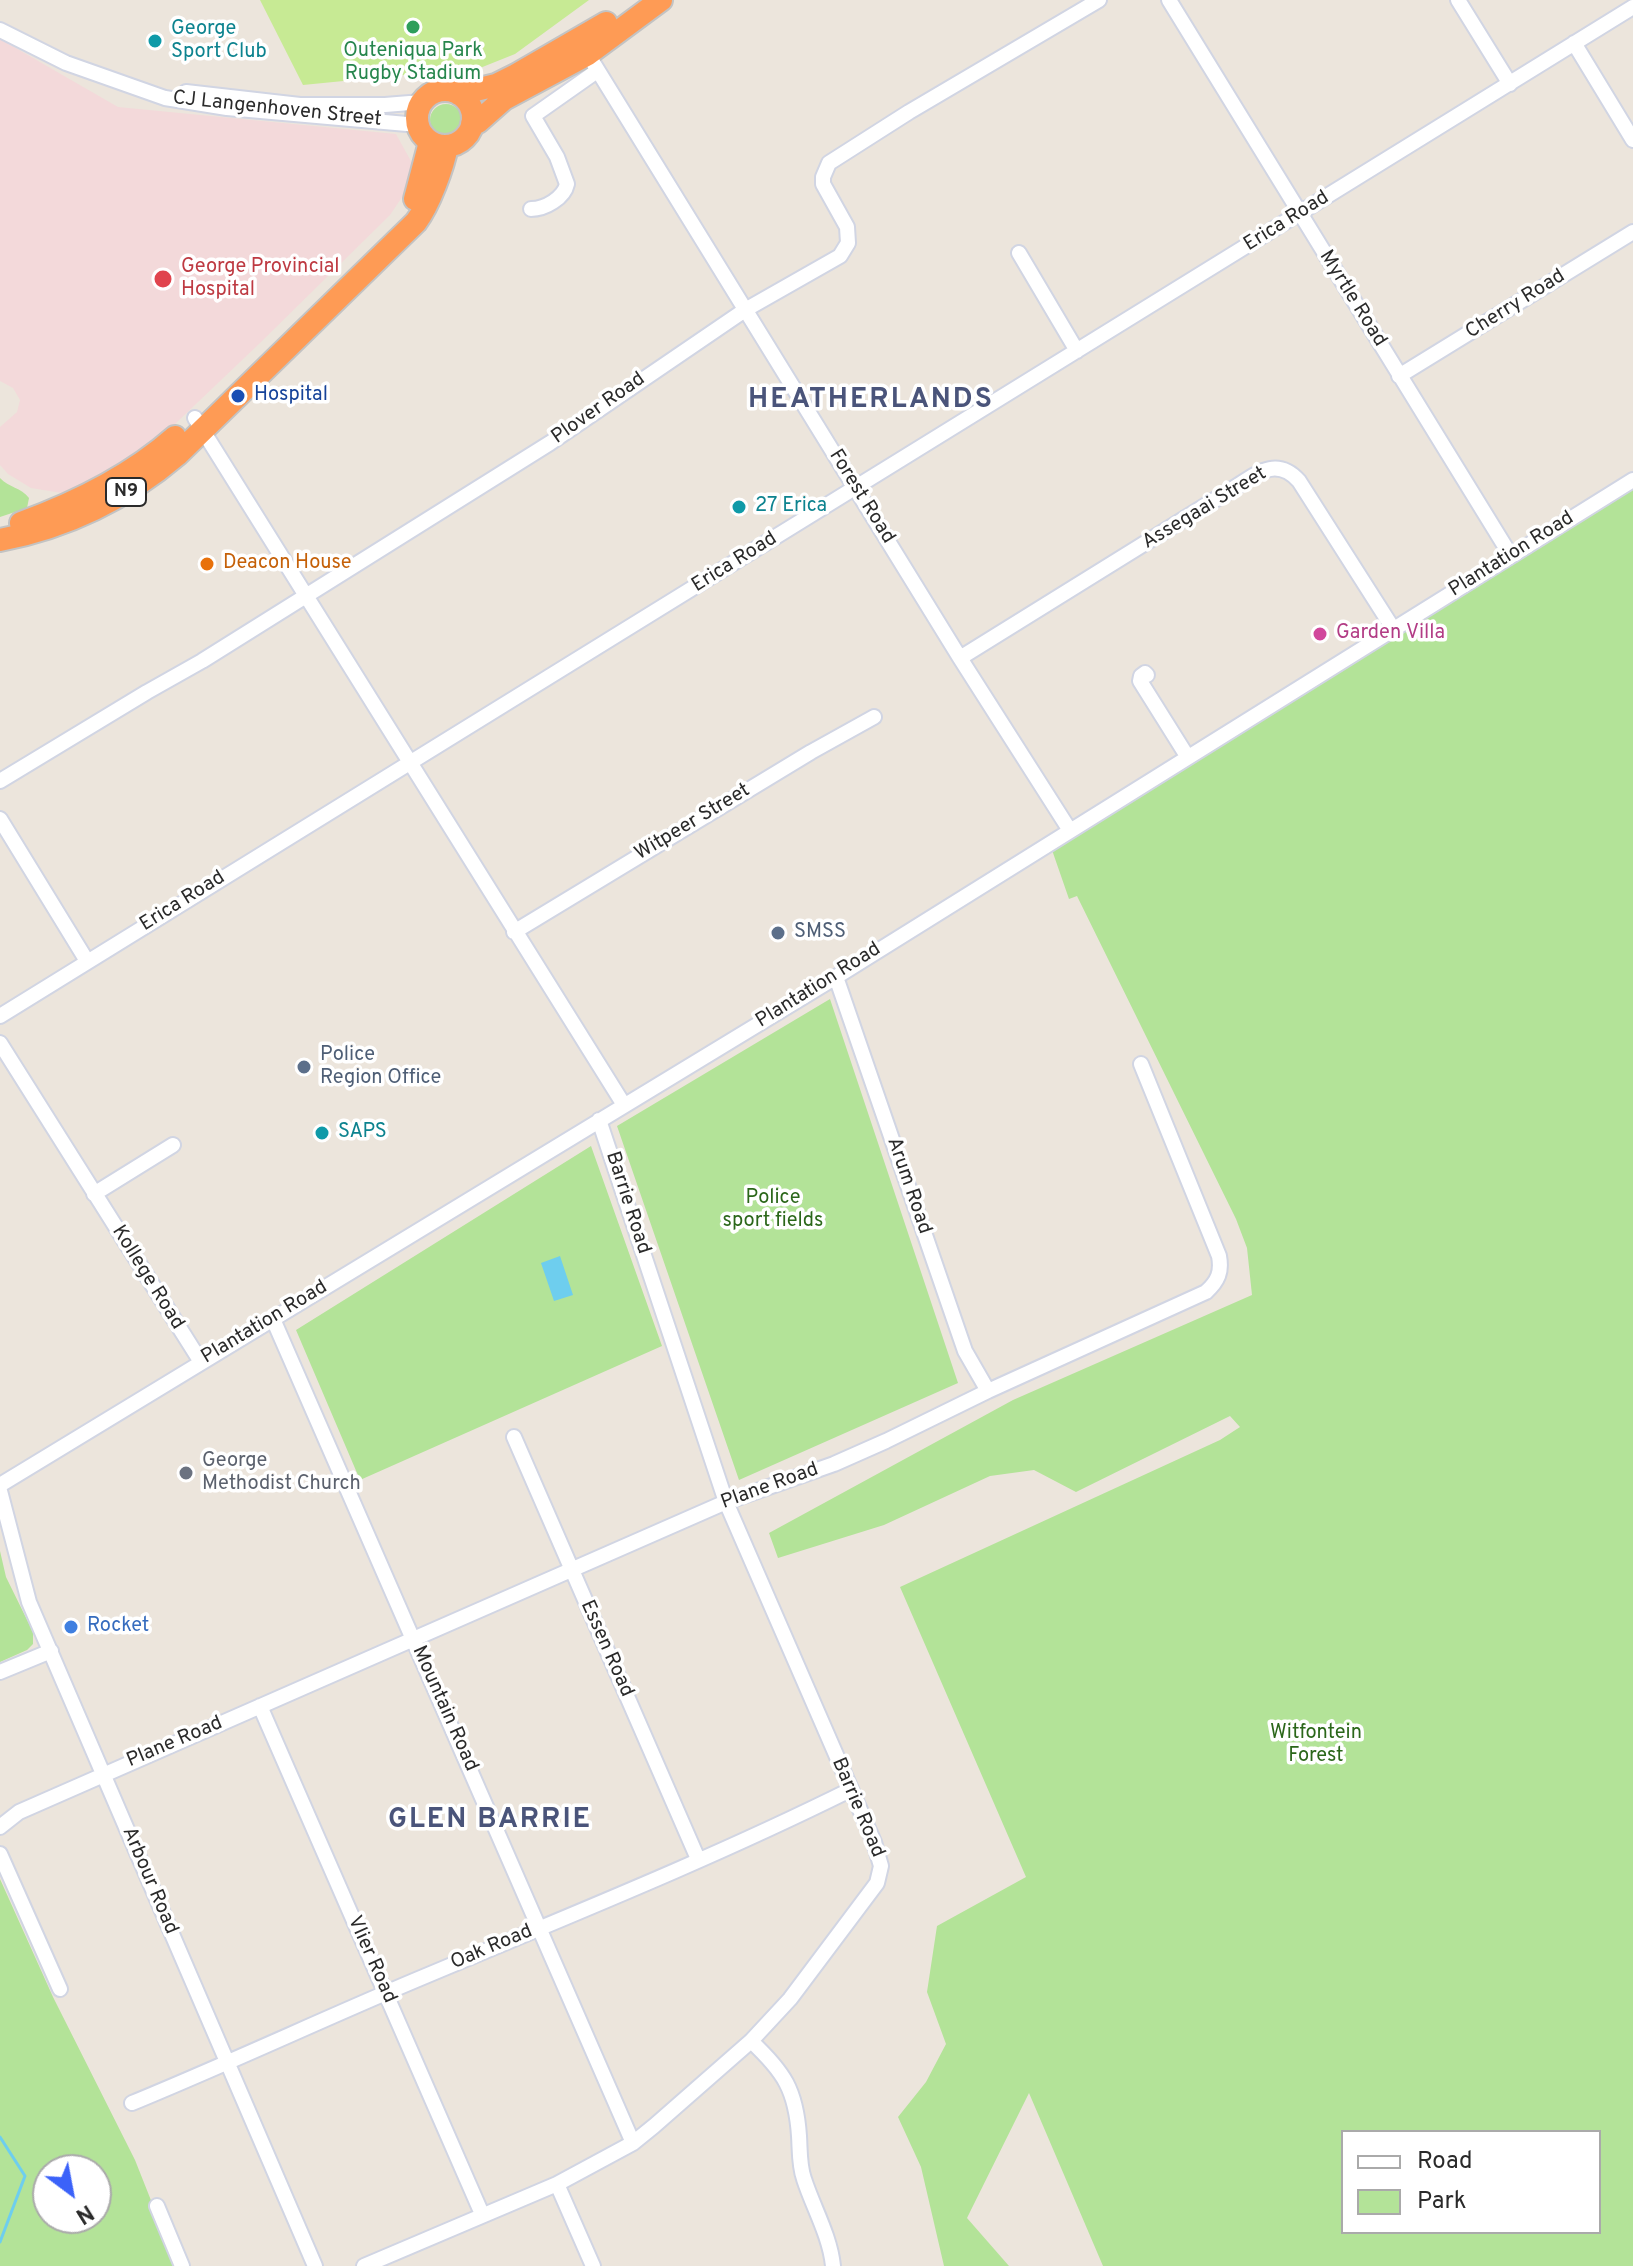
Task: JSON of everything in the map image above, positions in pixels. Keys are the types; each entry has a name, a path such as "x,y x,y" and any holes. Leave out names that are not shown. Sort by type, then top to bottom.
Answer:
{"highway":[{"path":"422,102 439,91 459,94 588,55 640,0"},
{"path":"472,124 504,99 588,55 661,0"},
{"path":"432,138 465,137 472,124 471,107 459,94"},
{"name":"N9","path":"0,540 54,526 115,498 170,460 199,424 416,222 443,165 417,113 422,102"},
{"name":"N9","path":"0,529 38,516 105,485 199,424"}],"street":[{"name":"Plover Road","path":"0,781 308,596 550,443 745,310 831,263 846,250 849,235 826,192 823,177 835,158 1099,0"},
{"name":"Myrtle Road","path":"1169,0 1511,556"},
{"path":"1458,0 1510,84"},
{"name":"Erica Road","path":"0,1016 1633,7"},
{"name":"CJ Langenhoven Street","path":"0,30 87,72 165,98 432,138"},
{"path":"1574,43 1633,140"},
{"path":"531,209 539,209 562,195 567,184 557,157 533,116 588,55"},
{"name":"Forest Road","path":"588,55 1069,829"},
{"name":"CJ Langenhoven Street","path":"138,87 300,105 422,102"},
{"name":"Cherry Road","path":"1399,376 1633,232"},
{"path":"1019,253 1077,351"},
{"path":"199,424 624,1105"},
{"name":"Assegaai Street","path":"960,658 1229,491 1266,470 1278,467 1291,472 1299,481 1394,630"},
{"name":"Plantation Road","path":"0,1488 201,1362 836,977 1633,480"},
{"path":"1147,675 1141,676 1140,681 1187,756"},
{"name":"Witpeer Street","path":"514,932 874,717"},
{"path":"0,819 87,961"},
{"name":"Arum Road","path":"836,977 965,1351 988,1391"},
{"name":"Kollege Road","path":"0,1043 201,1362"},
{"name":"Plane Road","path":"0,1827 11,1816 103,1774 726,1502 834,1464 1198,1296 1214,1285 1219,1276 1219,1256 1141,1064"},
{"name":"Barrie Road","path":"364,2266 557,2184 633,2143 751,2041 809,1975 867,1897 880,1874 879,1857 726,1502 599,1120"},
{"path":"94,1194 173,1145"},
{"name":"Mountain Road","path":"273,1319 633,2143"},
{"name":"Essen Road","path":"514,1437 698,1859"},
{"name":"Arbour Road","path":"0,1488 21,1578 315,2266"},
{"path":"0,1672 51,1651"},
{"name":"Vlier Road","path":"260,1706 482,2214"},
{"name":"Oak Road","path":"132,2103 780,1825 850,1790"},
{"path":"0,1854 60,1989"},
{"path":"751,2041 782,2072 791,2090 797,2110 801,2169 833,2266"},
{"path":"557,2184 593,2266"},
{"path":"157,2206 182,2266"}],"shaded area":[{"name":"George Provincial Hospital","path":"0,39 118,107 396,134 412,163 413,181 390,215 260,343 154,444 77,491 62,493 31,488 8,474 0,465 0,427 17,412 20,400 13,388 0,381"}],"green space":[{"name":"Outeniqua Park Rugby Stadium","path":"260,0 589,0 515,54 480,68 442,65 414,74 303,85"},
{"path":"446,104 457,109 462,120 457,131 446,136 435,131 430,120 435,109"},
{"path":"0,478 26,494 29,498 27,508 0,517"},
{"name":"Witfontein Forest","path":"1633,486 1633,2266 1103,2266 1029,2093 967,2218 1009,2266 944,2266 921,2167 898,2117 926,2082 946,2044 927,1992 937,1926 1026,1877 900,1587 1220,1440 1240,1427 1230,1416 1076,1492 1034,1470 990,1476 884,1525 778,1558 769,1533 1013,1400 1252,1295 1247,1248 1236,1219 1077,896 1069,899 1052,850"},
{"name":"Police sport fields","path":"830,999 958,1383 739,1480 617,1126"},
{"path":"591,1146 662,1346 360,1480 296,1330"},
{"path":"0,1551 6,1577 33,1632 33,1644 0,1662"},
{"path":"0,1879 53,1997 135,2160 177,2266 0,2266"}],"water":[{"path":"560,1256 573,1295 554,1301 541,1263"}],"waterway":[{"path":"0,2137 25,2176 0,2242"}],"place":[{"name":"Outeniqua Park Rugby Stadium","path":"413,27"},
{"name":"George Sport Club","path":"155,41"},
{"name":"George Provincial Hospital","path":"163,279"},
{"name":"Hospital","path":"238,396"},
{"name":"27 Erica","path":"739,507"},
{"name":"Deacon House","path":"207,564"},
{"name":"Garden Villa","path":"1320,634"},
{"name":"SMSS","path":"778,933"},
{"name":"Police Region Office","path":"304,1067"},
{"name":"SAPS","path":"322,1133"},
{"name":"George Methodist Church","path":"186,1473"},
{"name":"Rocket","path":"71,1627"}],"district":[{"name":"HEATHERLANDS","path":"871,401"},
{"name":"GLEN BARRIE","path":"490,1821"}]}
